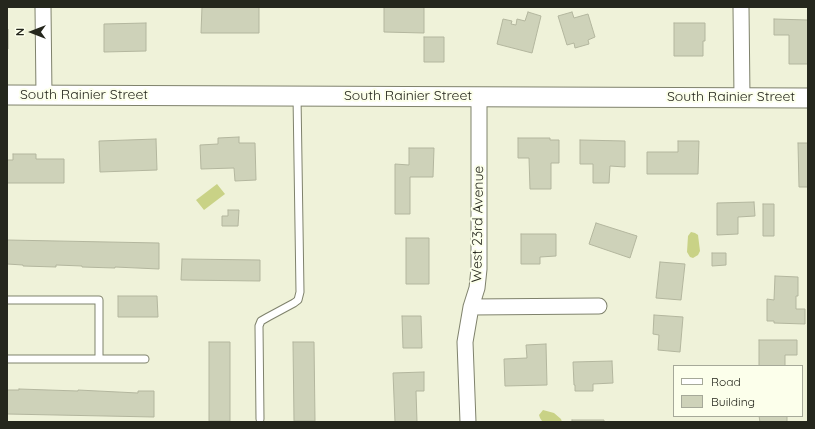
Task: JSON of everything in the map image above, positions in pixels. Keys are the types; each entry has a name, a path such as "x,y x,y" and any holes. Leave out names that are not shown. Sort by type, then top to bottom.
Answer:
{"street":[{"path":"43,7 44,95"},
{"path":"741,7 742,97"},
{"name":"South Rainier Street","path":"7,95 808,98"},
{"name":"West 23rd Avenue","path":"468,422 464,342 471,307 477,288 479,269 479,96"},
{"path":"471,307 599,306"}],"lane":[{"path":"260,419 259,326 261,321 268,316 298,300 300,292 297,96"},
{"path":"7,300 99,300 99,359"},
{"path":"7,359 145,359"}],"shaded area":[{"path":"217,184 225,194 204,210 196,200"},
{"path":"691,232 698,235 700,251 698,255 693,258 690,257 687,252 688,236"},
{"path":"543,410 554,413 561,419 562,422 542,421 539,415"}],"building":[{"path":"202,7 259,7 259,33 201,33"},
{"path":"384,7 424,7 424,33 384,32"},
{"path":"528,12 541,16 532,53 497,44 503,19 512,21 511,24 516,25 517,19 525,21"},
{"path":"572,12 574,18 588,14 595,37 588,40 589,44 575,48 574,43 567,45 558,16"},
{"path":"774,19 808,20 808,64 789,64 789,35 774,35"},
{"path":"146,23 146,51 104,52 104,24"},
{"path":"674,23 705,23 703,56 674,56"},
{"path":"8,29 8,49 7,49"},
{"path":"424,37 444,37 444,62 424,62"},
{"path":"239,137 239,143 255,143 256,180 235,181 234,168 201,169 200,145 218,144 218,138"},
{"path":"518,138 550,138 550,140 559,140 559,163 551,163 551,189 530,189 529,158 518,158"},
{"path":"156,139 157,170 100,172 99,141"},
{"path":"580,140 625,141 625,167 610,166 609,183 593,183 593,164 580,164"},
{"path":"678,141 699,141 698,174 647,174 647,152 678,152"},
{"path":"798,143 808,143 808,187 799,187"},
{"path":"409,148 434,148 433,177 410,177 410,214 395,214 395,164 409,165"},
{"path":"13,154 36,154 36,159 64,159 64,183 7,183 7,160 13,160"},
{"path":"754,202 755,216 738,217 738,234 717,235 717,203"},
{"path":"763,204 774,204 774,236 763,236"},
{"path":"228,210 239,210 238,226 222,226 222,216 228,216"},
{"path":"596,223 637,236 630,258 589,244"},
{"path":"521,234 556,234 556,256 540,257 540,264 521,264"},
{"path":"406,238 429,238 429,284 406,284"},
{"path":"7,240 159,243 159,269 56,265 56,267 23,266 7,264"},
{"path":"712,253 726,253 726,265 712,266"},
{"path":"182,259 260,260 260,281 181,280"},
{"path":"660,262 685,264 681,300 656,298"},
{"path":"775,276 798,277 796,309 805,309 805,324 774,323 774,321 767,321 767,299 774,300"},
{"path":"118,296 157,296 158,317 118,317"},
{"path":"654,315 683,317 680,352 658,350 659,335 653,334"},
{"path":"402,316 421,316 422,348 403,348"},
{"path":"759,340 797,340 797,355 785,355 785,365 759,365"},
{"path":"209,342 230,342 230,421 209,421"},
{"path":"293,342 314,342 315,421 294,421"},
{"path":"546,344 547,385 505,386 504,359 527,358 526,345"},
{"path":"612,361 613,383 593,384 593,391 575,391 573,362"},
{"path":"424,372 424,391 416,391 417,422 395,422 393,373"},
{"path":"19,389 138,393 138,391 154,391 154,417 7,414 7,390"},
{"path":"759,417 787,417 787,422 760,422"},
{"path":"572,420 604,420 604,422 572,422"}]}
